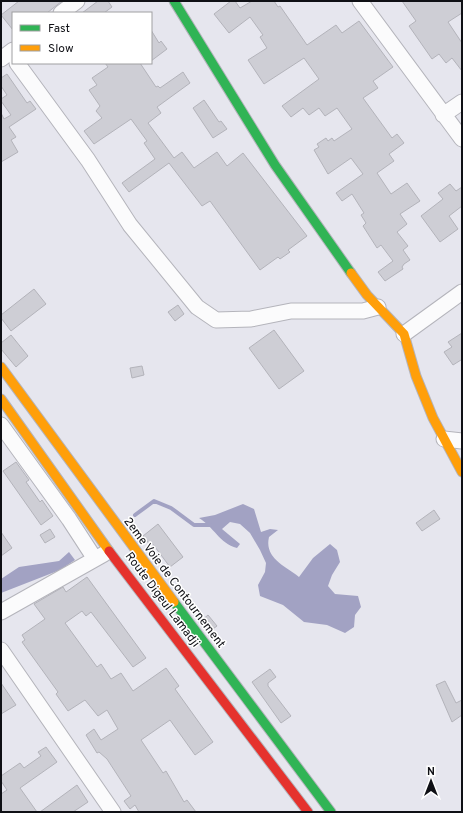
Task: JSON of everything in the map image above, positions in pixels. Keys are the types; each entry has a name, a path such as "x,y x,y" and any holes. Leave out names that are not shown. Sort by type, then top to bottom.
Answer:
{"main road":[{"path":"174,1 275,165 353,276 378,307 404,334 416,376 433,418 462,472"},
{"name":"2eme Voie de Contournement","path":"1,366 126,539 331,812"},
{"name":"Route Digeul Lamadji","path":"1,399 109,551 308,812"}],"street":[{"path":"62,12 77,1"},
{"path":"365,3 443,115 462,139"},
{"path":"16,64 88,160 130,225 197,307 216,320 251,319 291,311 363,311 378,307"},
{"path":"443,115 462,102"},
{"path":"404,334 462,292"},
{"path":"1,425 96,559"},
{"path":"444,439 462,441"},
{"path":"1,612 109,551"},
{"path":"1,650 113,812"}],"water":[{"path":"243,504 254,509 261,532 270,529 278,530 269,537 268,544 270,551 277,561 299,577 313,558 330,544 337,550 340,562 332,575 328,586 335,594 358,596 361,607 355,615 354,627 345,633 327,625 304,622 283,605 260,596 258,585 265,572 266,563 250,533 240,524 230,522 222,529 240,544 237,548 221,539 199,518 215,515"},
{"path":"69,552 75,560 60,570 1,593 1,579 19,567 59,561"}],"building":[{"path":"19,1 62,1 48,12 12,12 12,29 1,15"},
{"path":"98,1 108,1 112,7 105,12 83,12"},
{"path":"231,1 235,1 240,8 252,1 274,1 278,7 280,6 307,45 336,25 342,33 359,21 393,67 373,81 378,88 363,98 392,138 397,134 404,143 389,154 394,161 377,173 391,194 407,183 420,201 400,214 407,224 397,232 408,246 403,250 410,260 404,264 402,267 403,269 385,281 378,272 393,261 381,245 377,248 363,226 366,223 361,215 364,213 352,194 342,201 336,193 363,174 351,158 328,174 314,150 319,147 317,144 326,138 328,141 332,138 334,141 352,129 337,108 325,116 319,108 309,115 303,108 291,117 282,106 319,79 304,58 264,84 248,60 267,48 260,37 263,35 250,17 229,33 214,14"},
{"path":"402,1 462,1 462,13 448,22 462,43 462,71 452,58 446,63 439,54 432,59 409,26 416,21"},
{"path":"152,32 159,43 161,41 167,49 152,60"},
{"path":"106,64 141,64 156,87 158,86 160,88 183,72 190,83 157,107 161,113 148,123 174,158 182,152 194,168 217,152 227,166 243,153 307,236 288,250 290,252 280,259 278,257 260,270 210,201 202,206 169,163 129,192 122,183 155,159 144,143 147,141 131,119 94,144 84,131 102,118 96,111 100,106 89,90 97,85 92,78 108,67"},
{"path":"7,74 27,103 30,101 36,109 9,127 16,137 11,140 18,152 1,162 1,113 4,119 11,115 1,101 1,99 7,95 1,86 1,78"},
{"path":"204,100 219,122 221,121 227,129 213,138 193,108"},
{"path":"450,184 456,191 462,187 462,206 449,216 458,229 440,242 421,216 443,199 438,193"},
{"path":"34,289 46,304 11,331 1,318 1,315"},
{"path":"178,305 184,314 175,321 168,312"},
{"path":"274,330 304,371 279,389 249,348"},
{"path":"462,333 462,361 461,360 453,365 444,352 452,347 448,342"},
{"path":"11,335 28,356 16,367 1,349 1,343"},
{"path":"142,366 144,375 132,378 130,368"},
{"path":"16,462 29,480 26,482 40,502 42,500 53,516 41,525 3,471"},
{"path":"434,510 440,519 422,531 416,523"},
{"path":"158,524 183,557 170,567 152,543 150,545 143,536"},
{"path":"50,529 55,537 45,543 40,535"},
{"path":"1,532 12,548 1,556"},
{"path":"87,577 146,658 133,667 91,612 86,616 82,611 65,623 97,667 101,664 111,679 121,673 133,691 166,668 179,686 175,689 213,742 195,755 170,720 141,740 163,773 166,771 184,802 187,800 196,812 139,812 135,805 130,809 124,801 131,796 107,759 99,752 97,753 86,735 94,729 101,740 118,729 107,710 98,716 85,700 68,711 56,694 58,692 22,642 25,640 22,635 45,619 34,604 63,587 66,592"},
{"path":"208,615 217,626 210,631 202,620"},
{"path":"270,669 276,677 268,683 268,686 291,716 281,723 252,682"},
{"path":"445,681 456,703 462,700 462,715 452,722 436,685"},
{"path":"1,683 16,705 1,714"},
{"path":"46,747 57,762 20,788 37,812 1,812 1,794 7,790 1,781 1,776 20,763 24,768 41,756 38,752"},
{"path":"77,785 88,802 73,812 40,812"}],"waterway":[{"path":"135,515 154,501 171,508 194,525 210,525"}],"traffic: fast":[{"path":"174,1 275,165 351,273"},
{"path":"174,602 331,812"}],"traffic: slow":[{"path":"351,273 367,295 404,334 416,376 433,418 462,472"},
{"path":"1,367 174,602"},
{"path":"1,399 109,551"}],"traffic: jam":[{"path":"109,551 308,812"}]}
